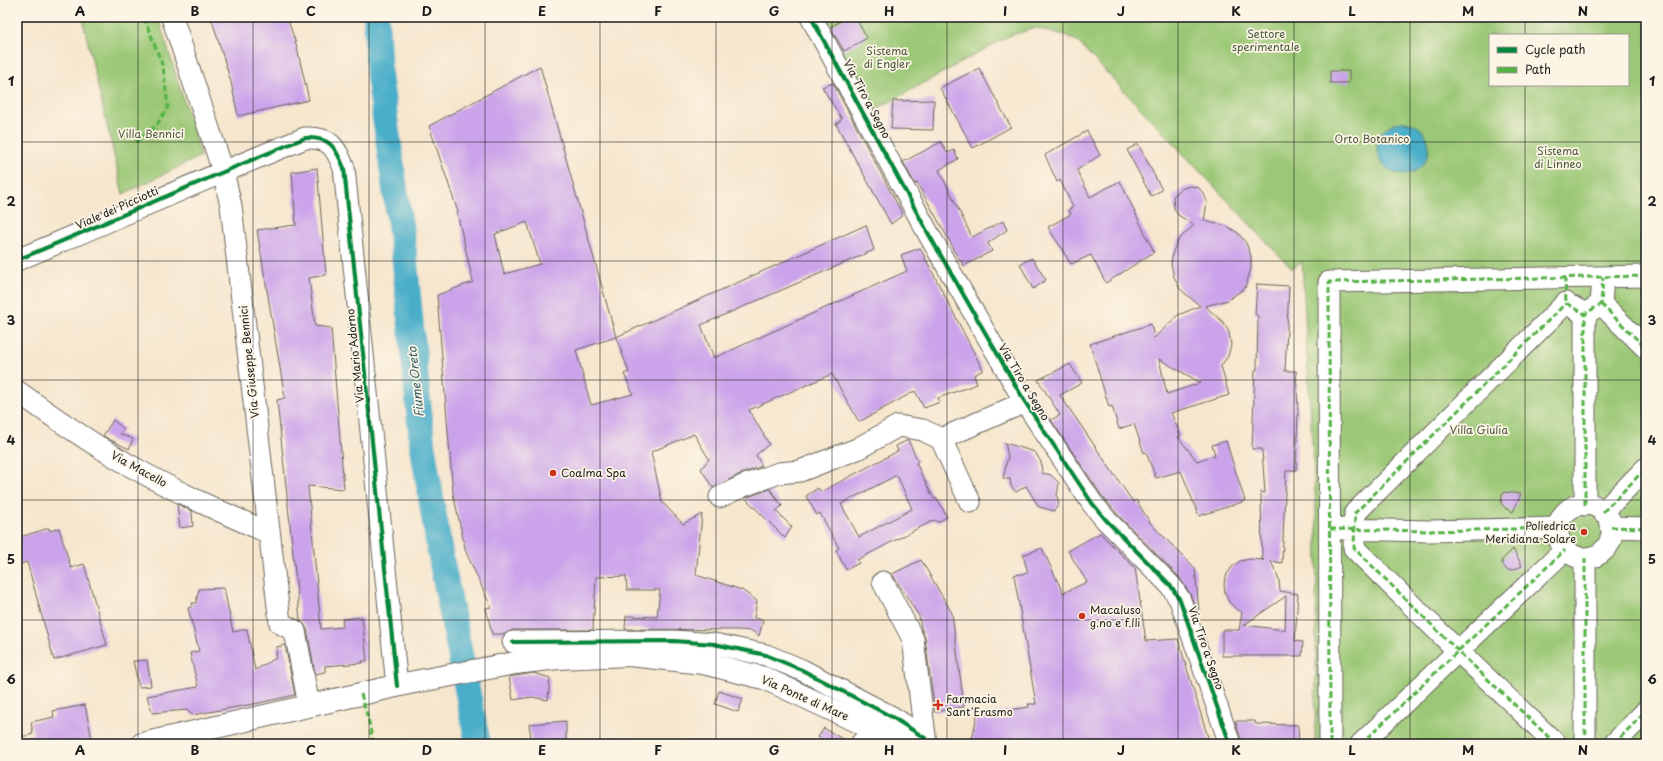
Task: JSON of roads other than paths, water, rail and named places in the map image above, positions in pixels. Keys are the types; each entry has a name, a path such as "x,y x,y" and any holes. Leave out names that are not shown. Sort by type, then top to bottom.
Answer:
{"main road":[{"name":"Via Ponte di Mare","path":"142,744 403,684 514,652 558,658 629,655 703,663 764,678 867,736 919,742"}],"street":[{"name":"Via Giuseppe Bennici","path":"172,17 223,171 232,206 280,623 295,631 309,706"},
{"name":"Via Tiro a Segno","path":"811,17 928,233 1024,402 1092,502 1106,520 1171,586 1180,600 1230,744"},
{"name":"Via Mario Adorno","path":"223,171 305,138 319,137 336,149 344,168 403,684"},
{"name":"Viale dei Picciotti","path":"17,260 223,171"},
{"path":"1330,744 1329,282 1646,276"},
{"path":"1556,744 1458,651 1354,548 1355,513 1566,303 1565,277"},
{"path":"1602,277 1593,309 1600,514 1610,542 1606,548 1594,557 1585,558 1572,555 1565,550 1558,536 1559,522 1567,511 1572,508 1600,514 1646,528"},
{"path":"1566,303 1593,309 1646,348"},
{"name":"Via Macello","path":"17,392 129,465 209,507 269,533"},
{"path":"941,439 1024,402"},
{"path":"720,497 743,486 779,473 800,471 857,450 898,426 923,430 941,439 970,502"},
{"path":"1600,514 1646,468"},
{"path":"1330,529 1430,531 1558,528"},
{"path":"1361,744 1565,550"},
{"path":"1585,558 1585,744"},
{"path":"883,582 913,639 919,742"},
{"path":"514,652 674,641 714,644 766,655 802,670 892,717 919,742"},
{"path":"1614,744 1646,711"}],"water":[{"path":"1398,122 1408,122 1422,129 1429,143 1429,153 1422,167 1408,174 1398,174 1388,170 1381,163 1377,153 1377,143 1381,133 1388,126"}],"waterway":[{"name":"Fiume Oreto","path":"376,17 379,75 404,253 422,443 440,553 478,744"}],"place":[{"name":"Coalma Spa","path":"553,473"},
{"name":"Poliedrica Meridiana Solare","path":"1584,532"},
{"name":"Macaluso g.no e f.lli","path":"1082,616"},
{"name":"Farmacia Sant'Erasmo","path":"938,705"}],"park label":[{"name":"Settore sperimentale","path":"1266,40"},
{"name":"Sistema di Engler","path":"887,57"},
{"name":"Villa Bennici","path":"151,134"},
{"name":"Orto Botanico","path":"1372,139"},
{"name":"Sistema di Linneo","path":"1558,157"},
{"name":"Villa Giulia","path":"1479,430"}]}
